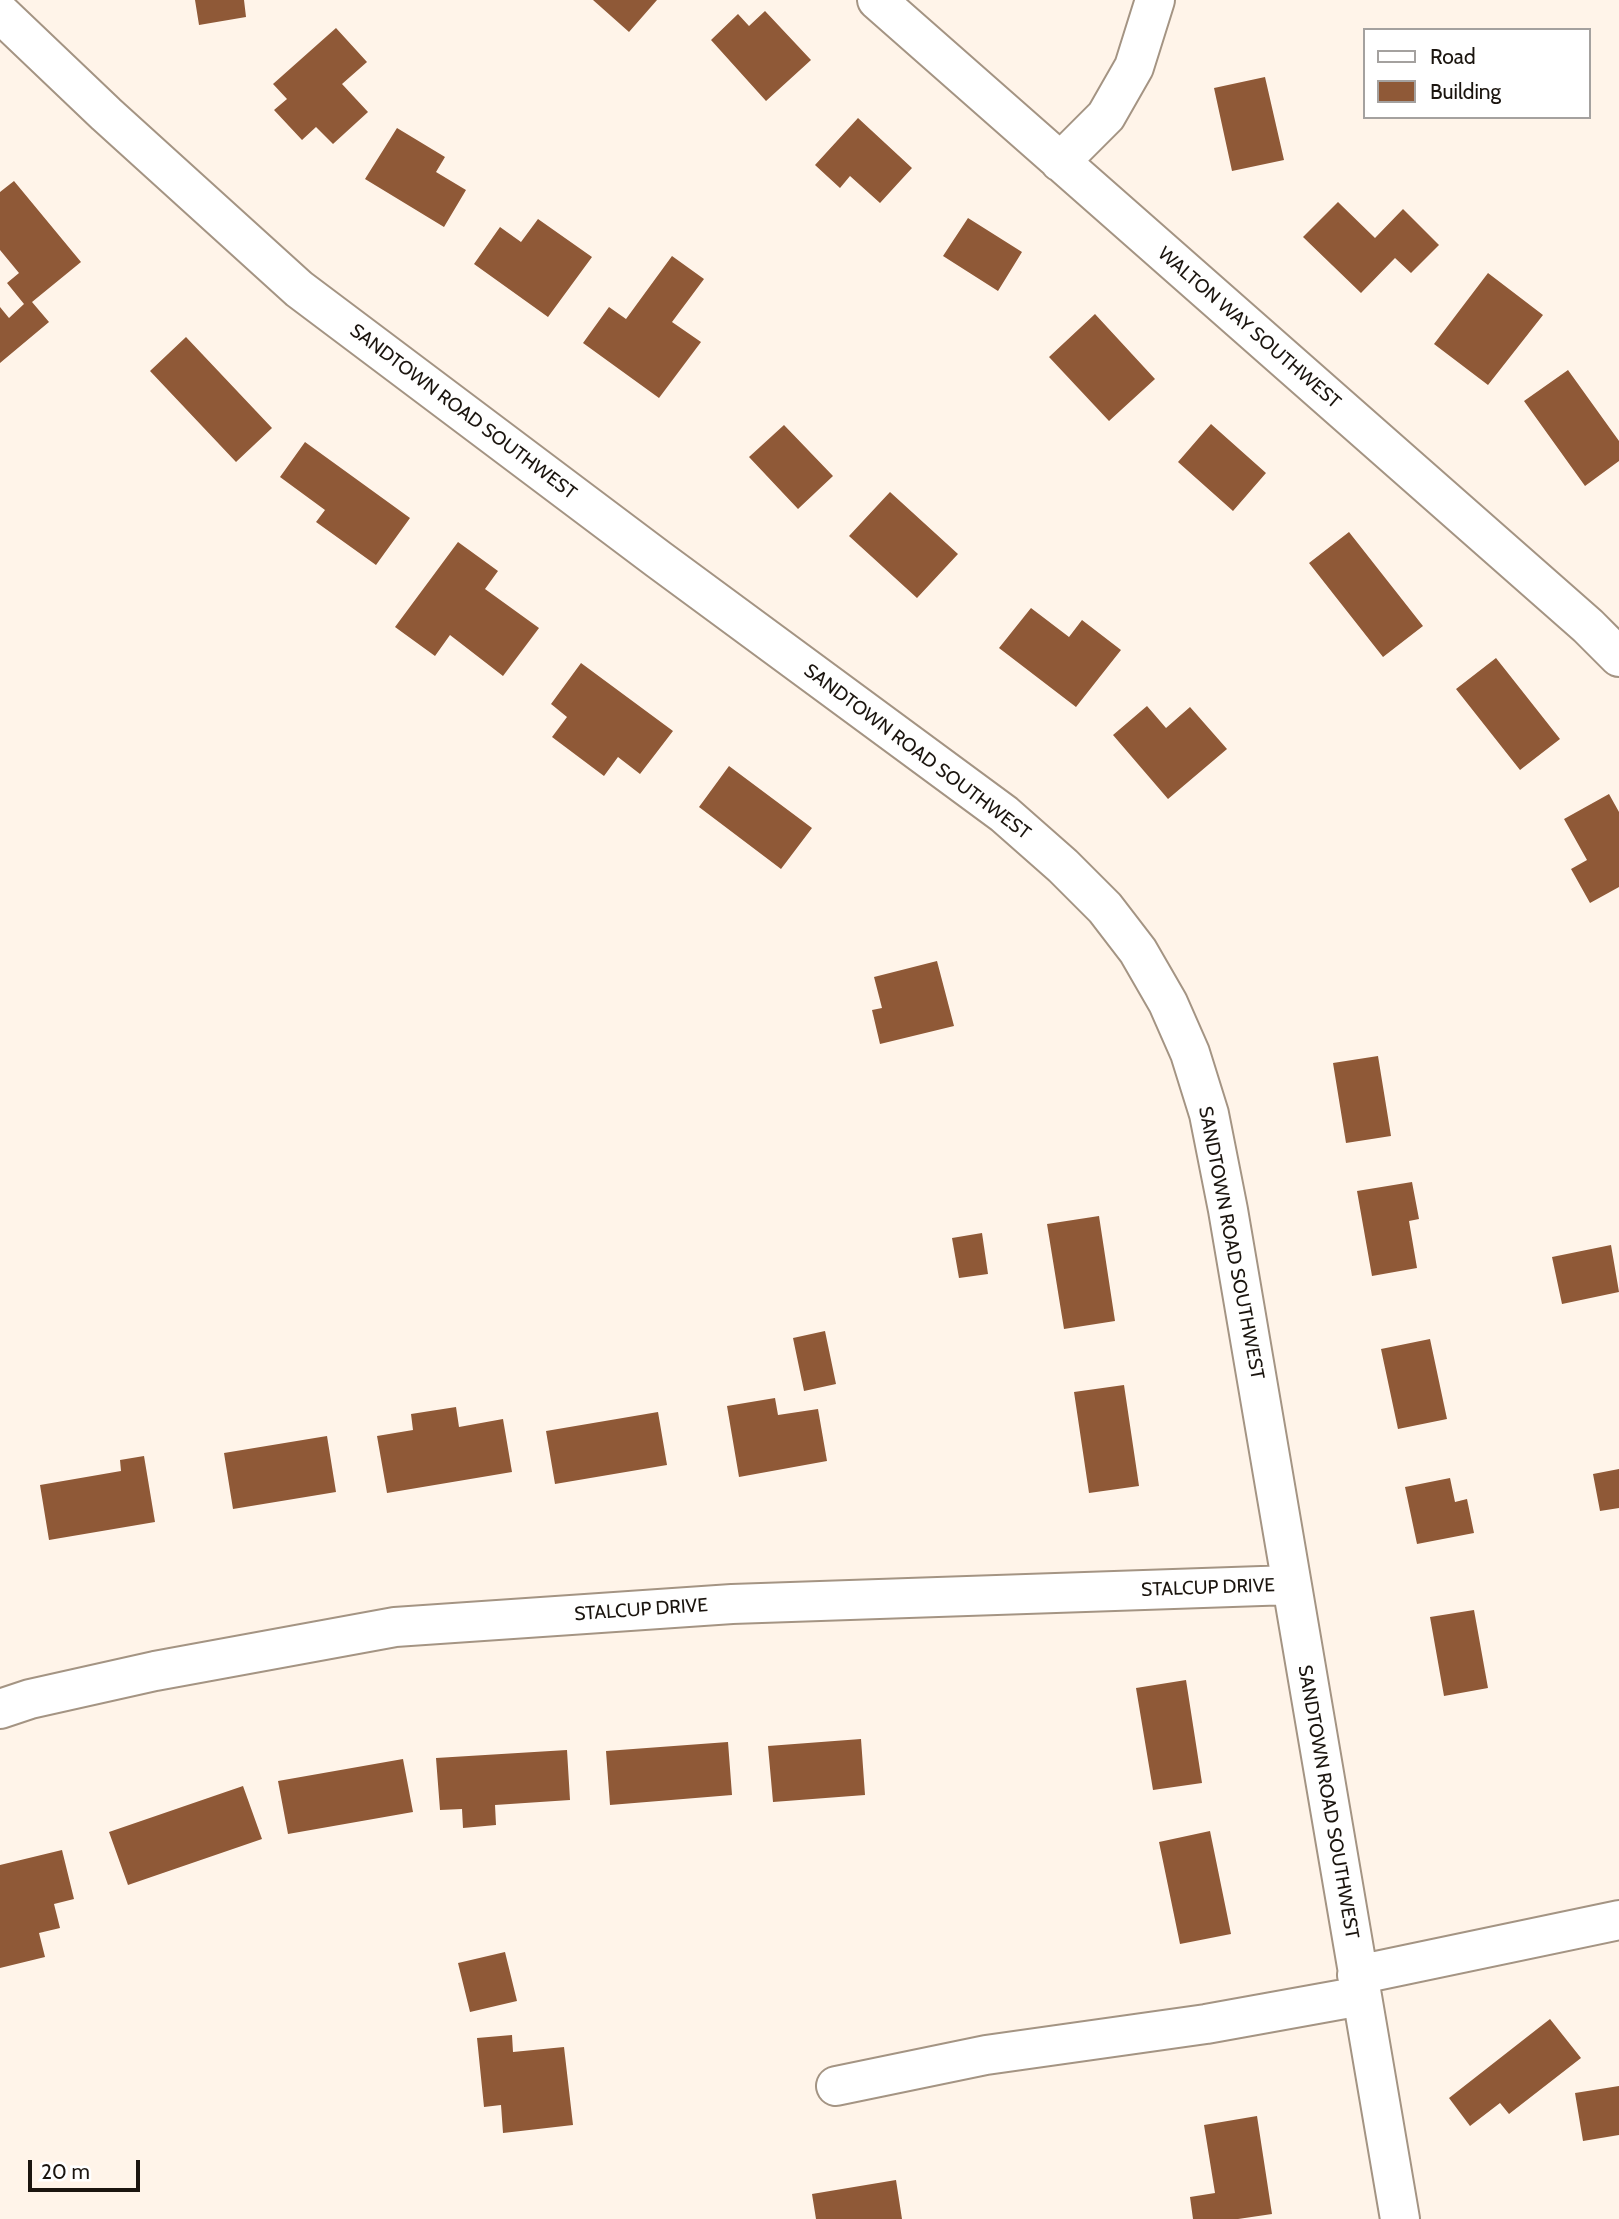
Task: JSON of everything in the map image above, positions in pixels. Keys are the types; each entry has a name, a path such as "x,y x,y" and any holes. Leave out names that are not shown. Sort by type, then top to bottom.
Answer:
{"street":[{"path":"0,6 6,0"},
{"name":"WALTON WAY SOUTHWEST","path":"877,0 1588,626 1619,657"},
{"path":"1060,162 1106,116 1134,67 1155,0"},
{"name":"SANDTOWN ROAD SOUTHWEST","path":"0,13 106,114 299,289 1004,814 1063,866 1105,908 1138,951 1168,1003 1190,1053 1209,1114 1228,1210 1400,2219"},
{"name":"STALCUP DRIVE","path":"0,1709 30,1699 155,1671 395,1627 732,1604 1291,1585"},
{"path":"836,2086 986,2055 1206,2024 1619,1920"}],"building":[{"path":"195,0 244,0 246,17 199,25"},
{"path":"593,0 657,0 629,32"},
{"path":"765,11 811,60 766,101 711,40 738,14 749,26"},
{"path":"336,28 367,62 342,84 368,112 333,144 316,127 302,140 274,110 287,99 273,84"},
{"path":"1265,77 1284,160 1232,171 1214,88"},
{"path":"858,118 912,168 880,203 850,176 840,188 815,165"},
{"path":"397,128 445,157 436,172 466,190 444,227 365,179"},
{"path":"14,181 81,262 32,302 49,322 0,363 0,307 9,318 24,304 7,283 19,273 0,250 0,192"},
{"path":"1338,202 1375,238 1403,209 1439,245 1411,273 1395,258 1361,293 1303,237"},
{"path":"968,218 1022,252 998,291 943,256"},
{"path":"538,219 592,257 548,317 474,264 500,227 521,242"},
{"path":"672,256 704,279 672,322 701,342 659,398 583,343 609,307 626,319"},
{"path":"1488,273 1543,315 1488,385 1434,344"},
{"path":"1095,314 1155,379 1109,421 1049,357"},
{"path":"186,337 272,428 236,462 150,371"},
{"path":"1568,370 1619,441 1619,461 1585,486 1524,401"},
{"path":"1211,424 1266,473 1233,511 1178,462"},
{"path":"784,425 833,476 798,509 749,457"},
{"path":"305,442 410,518 376,565 316,522 325,510 280,477"},
{"path":"890,492 958,554 917,598 849,536"},
{"path":"1349,532 1423,626 1383,657 1309,563"},
{"path":"458,542 498,571 485,589 539,628 503,676 450,635 435,656 395,627"},
{"path":"1031,608 1069,637 1082,620 1121,650 1076,707 999,648"},
{"path":"1496,658 1560,739 1520,770 1456,689"},
{"path":"581,663 673,731 640,774 618,757 604,776 552,737 567,717 551,704"},
{"path":"1147,706 1166,728 1190,707 1227,749 1168,799 1113,735"},
{"path":"729,766 812,828 781,869 699,807"},
{"path":"1609,794 1619,812 1619,887 1590,903 1571,869 1587,860 1564,819"},
{"path":"937,961 954,1026 880,1044 872,1010 882,1008 874,977"},
{"path":"1378,1056 1391,1136 1346,1143 1333,1063"},
{"path":"1412,1182 1419,1219 1409,1221 1417,1268 1372,1276 1357,1191"},
{"path":"1099,1216 1115,1321 1064,1329 1047,1224"},
{"path":"982,1233 988,1274 959,1278 952,1238"},
{"path":"1611,1245 1619,1292 1562,1304 1552,1257"},
{"path":"825,1331 836,1384 804,1391 793,1338"},
{"path":"1430,1339 1447,1419 1398,1429 1381,1349"},
{"path":"1124,1385 1139,1486 1089,1493 1074,1392"},
{"path":"775,1398 778,1415 818,1409 827,1461 739,1477 727,1406"},
{"path":"456,1407 459,1427 503,1419 512,1472 387,1493 377,1436 413,1430 411,1414"},
{"path":"658,1412 667,1465 555,1484 546,1431"},
{"path":"327,1436 336,1492 233,1509 224,1453"},
{"path":"144,1456 155,1522 49,1540 40,1485 121,1471 120,1460"},
{"path":"1619,1469 1619,1508 1600,1511 1593,1474"},
{"path":"1450,1478 1455,1502 1467,1499 1474,1533 1417,1544 1405,1487"},
{"path":"1474,1610 1488,1688 1444,1696 1430,1617"},
{"path":"1186,1680 1202,1783 1153,1790 1136,1688"},
{"path":"861,1739 865,1795 773,1802 768,1746"},
{"path":"728,1742 732,1795 610,1805 606,1751"},
{"path":"567,1750 570,1800 495,1805 496,1825 463,1828 462,1809 440,1810 436,1758"},
{"path":"403,1759 413,1812 288,1834 278,1781"},
{"path":"243,1786 262,1839 128,1885 109,1832"},
{"path":"1210,1831 1231,1934 1180,1944 1159,1842"},
{"path":"62,1850 74,1899 54,1904 60,1928 39,1933 45,1957 0,1968 0,1865"},
{"path":"505,1952 517,2001 470,2012 458,1963"},
{"path":"1550,2019 1581,2058 1509,2114 1500,2103 1470,2126 1449,2098"},
{"path":"512,2035 513,2052 564,2047 573,2125 503,2133 501,2105 484,2107 477,2038"},
{"path":"1619,2086 1619,2135 1583,2141 1575,2093"},
{"path":"1257,2116 1272,2214 1238,2219 1193,2219 1190,2197 1215,2193 1204,2125"},
{"path":"896,2180 902,2219 816,2219 812,2194"}]}
